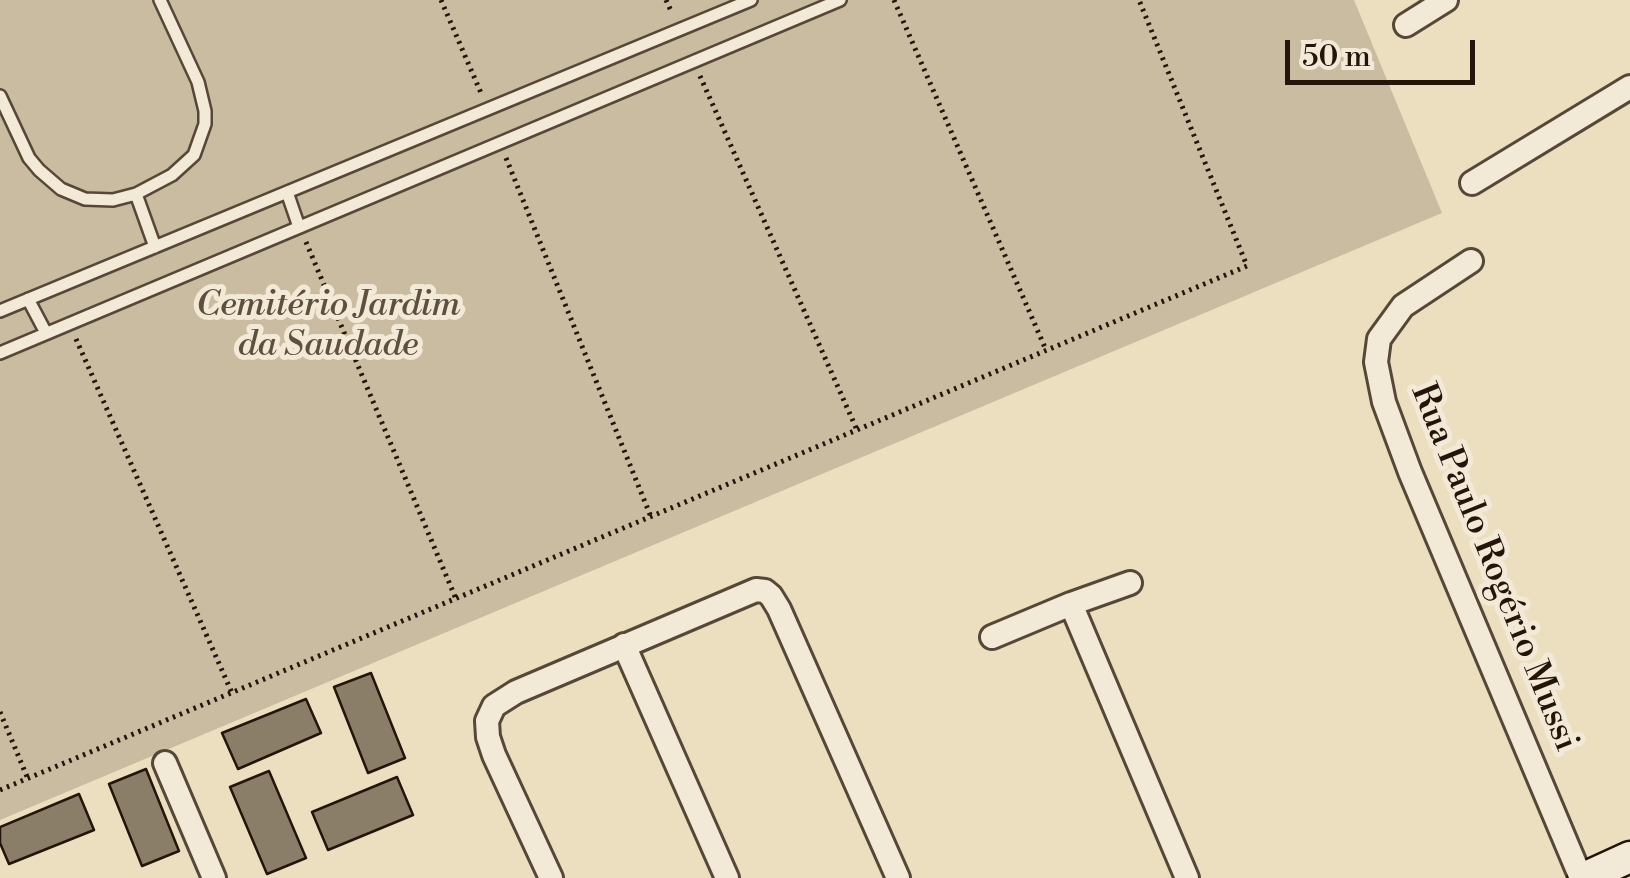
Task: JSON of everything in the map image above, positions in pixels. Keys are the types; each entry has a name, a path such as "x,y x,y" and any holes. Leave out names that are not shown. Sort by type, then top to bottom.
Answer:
{"main road":[{"path":"1582,878 1630,858"}],"street":[{"path":"1406,26 1446,0"},
{"path":"1472,183 1630,87"},
{"name":"Rua Paulo Rogério Mussi","path":"1471,262 1403,306 1380,339 1376,362 1384,402 1410,472 1582,878"},
{"path":"992,637 1130,583"},
{"path":"551,878 488,737 488,721 494,706 516,692 756,590 771,596 786,623 898,878"},
{"path":"1070,604 1187,878"},
{"path":"624,645 727,878"},
{"path":"165,763 214,878"}],"lane":[{"path":"0,96 29,158 61,189 85,199 113,200 153,186 194,155 205,124 198,82 160,0"},
{"path":"0,311 750,0"},
{"path":"0,353 840,0"},
{"path":"287,192 299,227"},
{"path":"136,194 155,247"},
{"path":"28,299 46,334"}],"path":[{"path":"442,0 488,109"},
{"path":"894,0 1046,350"},
{"path":"0,790 1248,266 1139,0"},
{"path":"693,62 857,430"},
{"path":"500,143 651,517"},
{"path":"299,227 456,599"},
{"path":"70,324 232,693"},
{"path":"0,712 28,779"}],"green space":[{"name":"Cemitério Jardim da Saudade","path":"0,0 1354,0 1442,213 0,820"}],"building":[{"path":"371,673 405,758 368,773 334,687"},
{"path":"306,699 321,733 238,769 222,733"},
{"path":"146,769 179,851 142,866 109,784"},
{"path":"269,771 306,858 267,874 230,787"},
{"path":"397,777 413,815 328,850 312,812"},
{"path":"79,794 94,830 9,864 0,843 0,827"}]}
